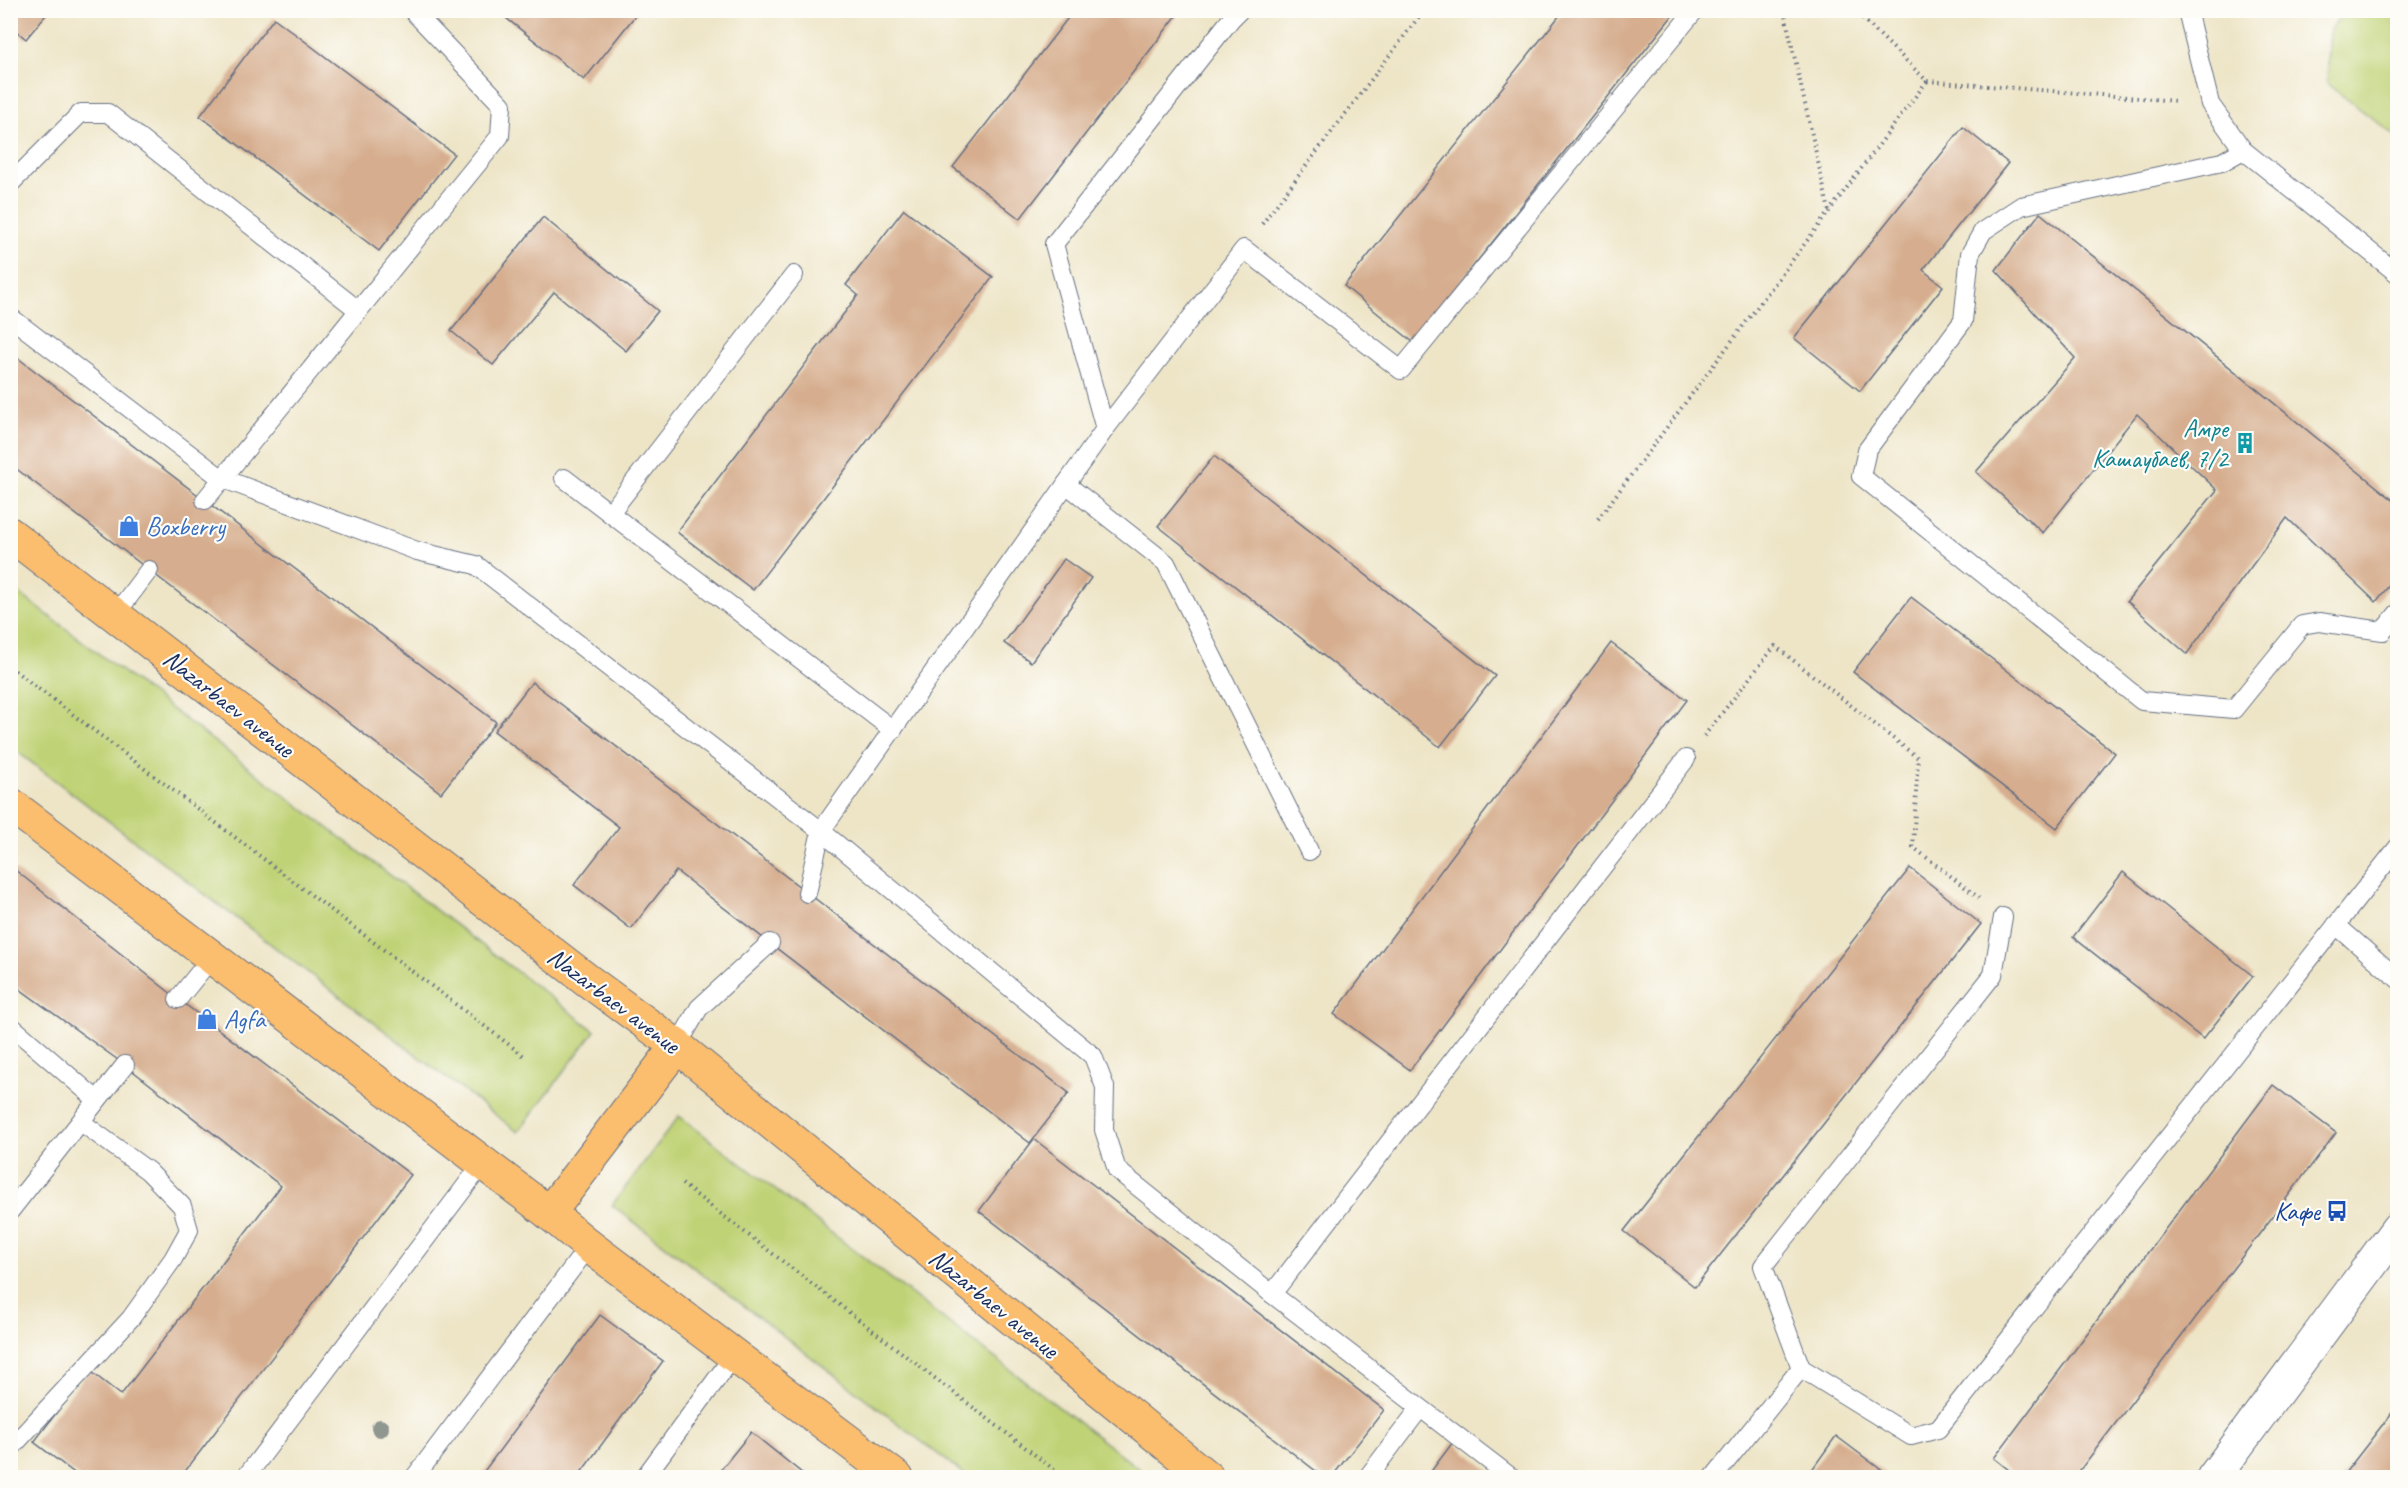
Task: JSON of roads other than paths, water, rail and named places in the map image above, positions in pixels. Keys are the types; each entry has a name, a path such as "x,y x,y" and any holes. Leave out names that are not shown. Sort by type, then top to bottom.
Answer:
{"main road":[{"name":"Nazarbaev avenue","path":"10,534 587,980 677,1046 1208,1478"},
{"path":"10,804 897,1478"},
{"path":"549,1213 677,1046"}],"street":[{"path":"2212,1478 2397,1228"}],"lane":[{"path":"205,500 500,136 502,105 412,10"},
{"path":"1105,429 1054,244 1240,10"},
{"path":"807,892 821,831 1105,429 1244,249 1401,369 1695,10"},
{"path":"2187,10 2210,104 2243,150 2397,274"},
{"path":"10,184 81,113 108,113 358,310"},
{"path":"2243,150 2222,162 2021,206 1983,231 1970,254 1963,321 1867,450 1861,476 2142,701 2234,709 2302,625 2319,622 2383,632 2397,613"},
{"path":"610,513 794,275"},
{"path":"10,317 221,478 417,551 476,565 821,831 1093,1056 1105,1087 1104,1130 1117,1170 1272,1294 1512,1478"},
{"path":"564,478 892,730"},
{"path":"1066,484 1166,563 1309,851"},
{"path":"115,615 150,570"},
{"path":"1272,1294 1686,759"},
{"path":"2003,917 1993,975 1763,1266 1801,1368 1911,1436 1938,1429 2397,847"},
{"path":"2336,925 2397,979"},
{"path":"677,1046 699,1008 770,943"},
{"path":"178,999 212,957"},
{"path":"10,1025 97,1100"},
{"path":"10,1211 124,1065"},
{"path":"10,1449 131,1318 169,1266 189,1230 182,1206 148,1172 81,1122"},
{"path":"245,1478 483,1163"},
{"path":"414,1478 590,1246"},
{"path":"644,1478 735,1354"},
{"path":"1713,1478 1801,1368"},
{"path":"1367,1478 1420,1408"}],"place":[{"name":"Амре Кашаубаев, 7/2","path":"2245,443"},
{"name":"Boxberry","path":"129,526"},
{"name":"Agfa","path":"207,1019"},
{"name":"Кафе","path":"2337,1211"}]}
